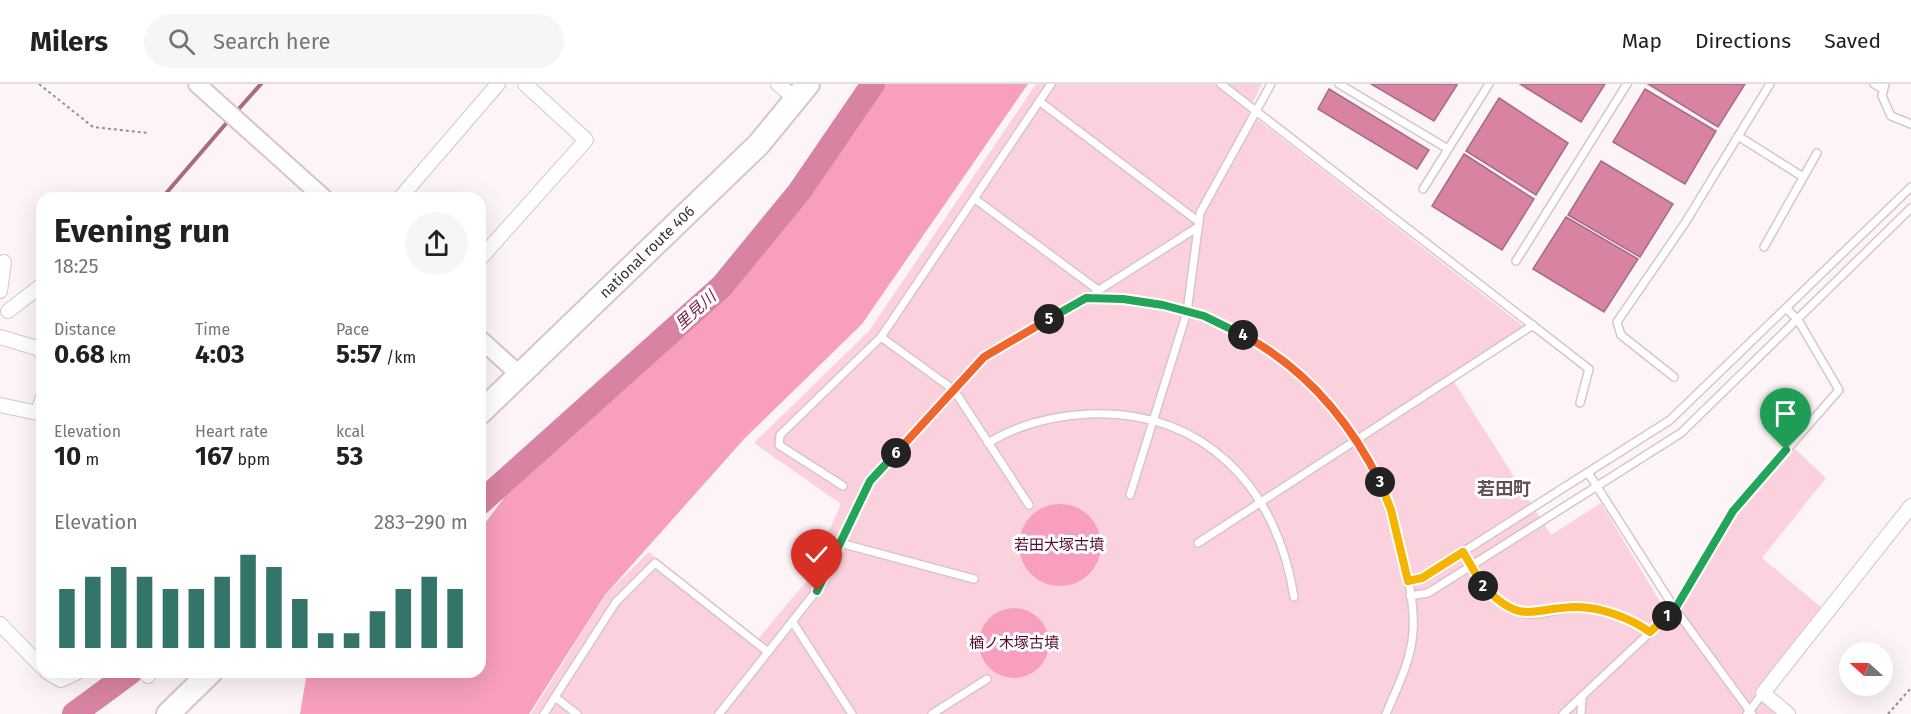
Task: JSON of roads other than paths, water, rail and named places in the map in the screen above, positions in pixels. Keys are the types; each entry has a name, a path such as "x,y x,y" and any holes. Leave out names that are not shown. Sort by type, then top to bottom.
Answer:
{"highway":[{"name":"national route 406","path":"486,407 759,144 802,92"},
{"path":"168,714 205,678"}],"street":[{"path":"197,84 317,192"},
{"path":"405,192 498,84"},
{"path":"486,252 586,140 525,84"},
{"path":"778,84 802,92"},
{"path":"0,291 4,262"},
{"path":"3,314 36,289"},
{"path":"0,337 36,349"},
{"path":"486,344 519,374"},
{"path":"0,405 36,413"},
{"path":"1788,714 1763,693 1911,506"},
{"path":"0,624 36,661"}],"lane":[{"path":"843,486 779,445 778,439 881,337 1051,84"},
{"path":"1221,84 1258,110 1589,369 1580,403"},
{"path":"1130,495 1187,312 1200,213 1271,84"},
{"path":"1339,84 1448,149"},
{"path":"1423,189 1489,84"},
{"path":"1516,261 1627,84"},
{"path":"1674,377 1620,335 1617,322 1685,223 1770,84"},
{"path":"1874,84 1884,87 1884,106 1891,116 1911,124"},
{"path":"1039,102 1199,225"},
{"path":"1738,136 1803,177"},
{"path":"1764,247 1817,153"},
{"path":"1408,581 1422,578 1670,420 1787,309 1911,186"},
{"path":"975,199 1098,290"},
{"path":"1410,596 1428,593 1681,433 1911,208"},
{"path":"719,714 817,591 870,481 984,357 1086,298 1199,225"},
{"path":"1086,298 1144,301 1222,324 1277,355 1325,398 1358,441 1380,481 1391,510 1410,596 1413,632 1410,651 1386,714"},
{"path":"1563,714 1675,609 1733,511 1839,390 1798,320 1787,309"},
{"path":"1198,543 1533,325"},
{"path":"881,337 954,390 1029,505"},
{"path":"988,443 1016,428 1062,416 1106,413 1154,420 1192,436 1216,453 1243,479 1261,503 1277,530 1285,551 1294,597"},
{"path":"1588,474 1675,609 1749,713 1763,693"},
{"path":"840,543 974,579"},
{"path":"1463,552 1490,594 1520,613 1585,608 1621,617 1650,632"},
{"path":"544,714 615,602 655,563 768,652"},
{"path":"792,621 852,714"},
{"path":"932,714 987,679"},
{"path":"1581,714 1582,696"},
{"path":"555,697 577,714"}],"waterway":[{"path":"236,112 261,84"},
{"name":"里見川","path":"486,498 722,286 799,192 873,84"},
{"path":"167,192 229,120"},
{"name":"里見川","path":"74,714 123,678"}],"district":[{"name":"若田町","path":"1504,489"}],"park label":[{"name":"若田大塚古墳","path":"1059,545"},
{"name":"楢ノ木塚古墳","path":"1014,643"}]}
